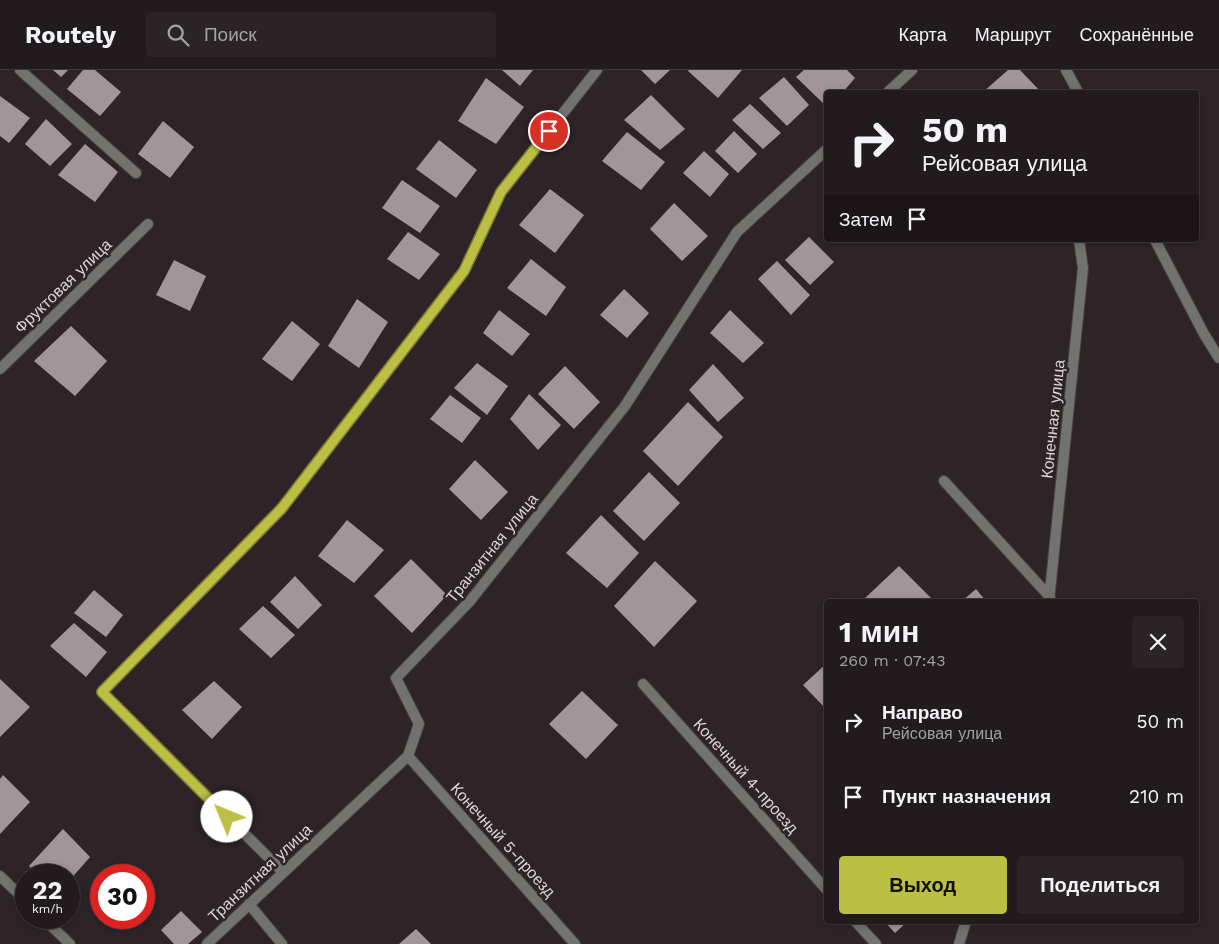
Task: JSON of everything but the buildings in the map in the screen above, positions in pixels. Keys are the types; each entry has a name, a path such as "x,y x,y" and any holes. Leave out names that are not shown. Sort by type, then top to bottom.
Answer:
{"street":[{"path":"20,70 136,173"},
{"path":"283,872 102,692 282,508 464,271 501,192 597,70"},
{"path":"890,90 912,70"},
{"path":"1066,70 1077,90"},
{"name":"Транзитная улица","path":"207,944 408,756 419,724 396,678 470,601 625,406 737,232 824,152"},
{"name":"Фруктовая улица","path":"0,369 148,224"},
{"name":"Конечная улица","path":"1050,599 1083,268 1079,242"},
{"path":"1156,242 1204,334 1219,358"},
{"path":"944,482 1050,599"},
{"name":"Конечный 4-проезд","path":"643,684 824,887"},
{"name":"Конечный 5-проезд","path":"408,756 575,944"},
{"path":"0,876 15,891"},
{"path":"249,904 282,944"},
{"path":"858,924 876,944"},
{"path":"959,944 965,924"},
{"path":"54,929 70,944"}],"route":[{"path":"227,817 102,692 282,508 464,271 501,192 549,131"}]}
